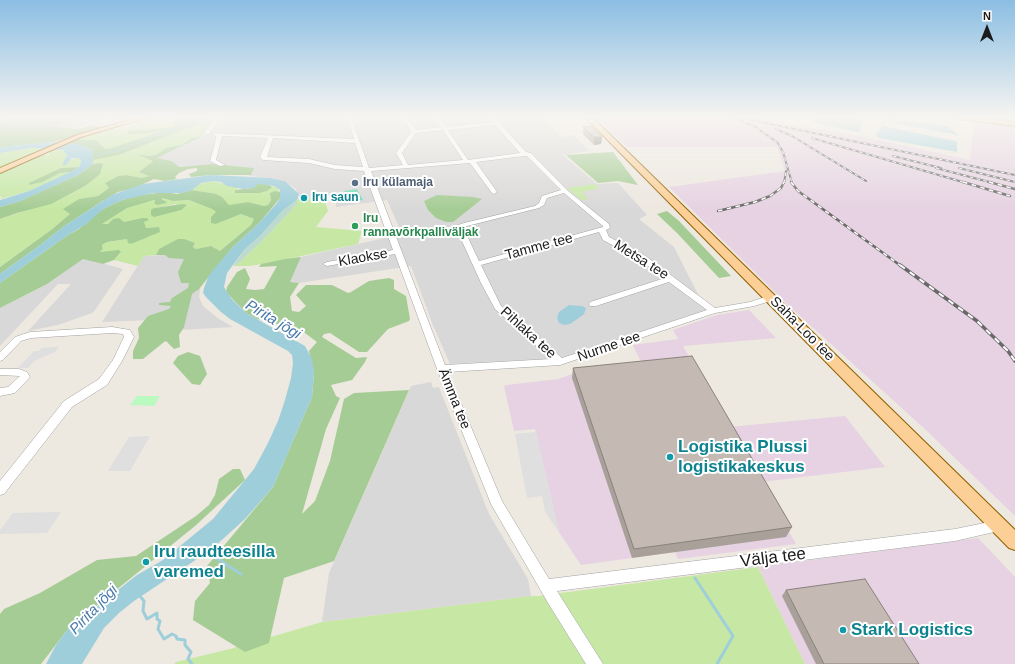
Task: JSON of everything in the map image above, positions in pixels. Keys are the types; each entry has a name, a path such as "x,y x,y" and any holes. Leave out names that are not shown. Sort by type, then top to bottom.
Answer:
{"main road":[{"path":"0,171 51,148"},
{"name":"Saha-Loo tee","path":"619,148 1015,542"}],"street":[{"path":"217,148 213,161 222,165"},
{"path":"267,148 263,157 265,159 308,161 366,170 469,161 524,154"},
{"name":"Ämma tee","path":"359,148 366,170 442,369 498,504 546,586 595,664"},
{"path":"402,148 399,153 406,166"},
{"path":"459,148 494,192"},
{"name":"Metsa tee","path":"519,148 524,154 529,154 561,192 607,224 606,228 602,230 606,238 640,257 672,279 713,311"},
{"name":"Pihlaka tee","path":"560,362 498,307 476,264 460,226 537,207 542,204 544,197 561,192"},
{"name":"Tamme tee","path":"476,264 602,230"},
{"name":"Klaokse","path":"327,264 398,251"},
{"path":"592,304 672,279"},
{"name":"Nurme tee","path":"442,369 560,362 713,311 751,304 771,298"},
{"path":"0,358 18,339 30,335 112,330 127,332 129,337 118,361 103,382 68,404 0,490"},
{"path":"0,372 19,372 24,374 25,378 11,390 0,392"},
{"name":"Välja tee","path":"546,586 955,535 999,526"}],"shaded area":[{"path":"178,148 586,148 589,151 563,155 597,184 618,183 647,215 639,219 674,247 706,310 564,358 450,364 433,325 411,266 299,283 290,282 301,257 402,234 387,200 336,207 336,195 297,200 299,197 296,189 285,181 250,176 228,167 212,164 179,167 172,161 157,158"},
{"path":"777,148 915,148 970,160 971,148 1015,148 1015,516 926,430 789,306 669,187 785,171"},
{"path":"224,252 201,283 199,297 203,306 219,319 233,327 145,332 153,320 102,322 144,256"},
{"path":"83,258 123,269 95,310 92,313 58,325 28,331 71,284 58,284 0,346 0,308 47,284"},
{"path":"749,310 776,338 683,346 729,427 845,416 885,467 761,482 796,544 678,559 675,552 581,565 559,532 535,429 514,431 504,386 559,379 577,372 642,364 633,345 678,339 673,330 717,315"},
{"path":"59,347 55,352 34,361 28,368 18,368 34,351 39,351 42,348"},
{"path":"431,382 433,388 439,387 489,514 528,579 531,596 322,622 329,573 411,386"},
{"path":"536,432 559,532 545,512 542,496 527,498 515,434"},
{"path":"150,436 130,471 108,471 129,437"},
{"path":"61,512 47,533 0,534 0,530 13,513"},
{"path":"978,538 1015,577 1015,664 805,664 758,567"}],"green space":[{"path":"32,148 42,149 0,169 0,153"},
{"path":"88,148 137,148 119,155 93,160 93,151"},
{"path":"137,148 166,148 157,155 148,156 136,154 153,161 139,172 150,176 142,178 126,175 118,176 105,183 109,188 98,196 79,199 64,209 70,214 51,230 0,267 0,219 58,200 85,186 100,163 93,164 93,160 119,155"},
{"path":"166,148 178,148 157,158 172,161 179,167 212,164 254,168 251,175 211,175 191,177 189,174 197,171 197,168 188,169 179,173 175,177 177,179 165,181 154,179 135,188 118,192 63,227 0,274 0,267 51,230 70,214 63,209 79,199 98,196 109,188 105,183 118,176 126,175 142,178 149,176 139,172 153,161 136,154 148,156 156,155"},
{"path":"53,149 65,151 67,155 63,164 75,158 80,159 81,162 79,167 61,168 45,176 33,185 60,173 71,172 29,191 0,199 2,197 0,196 0,172 41,155 49,155 50,152 48,152"},
{"path":"613,152 638,185 618,181 598,183 566,155"},
{"path":"93,164 103,164 100,174 85,186 51,204 0,219 0,207 20,201 78,175"},
{"path":"79,167 71,172 60,173 42,182 29,185 29,183 61,168"},
{"path":"213,181 239,188 235,190 235,193 272,186 277,188 280,192 275,191 268,205 264,206 248,202 229,205 222,197 192,190 199,184"},
{"path":"258,183 268,184 272,187 267,191 259,193 235,193 235,190 252,188"},
{"path":"594,184 600,188 582,192 588,199 582,200 567,188"},
{"path":"357,189 363,200 349,202 344,191"},
{"path":"192,190 216,194 222,197 229,205 248,202 264,206 268,205 271,200 270,193 275,191 280,192 280,198 260,222 232,248 199,289 192,294 184,327 179,335 180,347 174,349 166,341 143,359 133,359 133,351 139,338 138,328 148,316 169,309 171,306 159,305 159,303 170,302 172,298 188,288 189,283 181,283 178,272 184,259 169,258 165,255 156,255 159,249 178,239 184,239 195,243 193,247 196,249 211,246 220,251 251,225 254,219 241,214 216,224 211,223 211,217 216,212 189,200 173,201 163,198 161,199 167,202 166,203 157,205 154,203 154,200 127,208 102,224 108,224 113,219 119,218 124,222 147,218 149,220 144,222 146,228 159,227 160,232 131,244 128,243 127,239 107,242 102,245 103,249 100,252 119,250 121,252 114,260 103,264 83,259 47,284 0,308 0,283 68,235 79,229 103,209 122,200 141,195 165,192 177,194"},
{"path":"437,195 482,199 453,222 446,222 436,218 428,210 424,201"},
{"path":"324,197 328,211 316,227 362,231 358,244 273,262 250,266 233,266 239,263 267,236 297,204 297,200"},
{"path":"163,198 173,201 189,200 212,209 216,212 216,224 241,214 254,219 251,225 220,251 211,246 196,249 193,247 195,244 159,249 156,255 144,256 138,266 114,260 121,253 119,251 100,253 103,249 102,245 107,242 128,239 131,244 136,240 151,236 159,227 146,228 142,218 124,222 119,219 113,219 108,224 102,224 127,208 147,201 155,200 154,203 166,203 160,199","holes":["176,204 181,210 154,216 154,208"]},
{"path":"297,200 297,204 267,236 239,263 233,266 244,250 261,235 283,210"},
{"path":"183,204 187,205 181,210 154,217 151,215 151,210 154,208"},
{"path":"667,211 679,221 731,276 719,278 657,214"},
{"path":"301,257 290,282 299,283 290,297 292,311 299,312 306,306 296,295 306,285 332,285 348,293 369,281 389,278 394,280 394,289 406,296 410,319 409,321 388,329 367,352 359,352 330,333 324,334 322,337 356,358 367,357 352,380 331,385 336,396 340,398 326,429 302,514 315,501 330,461 344,399 354,393 409,390 334,561 284,578 269,643 245,652 193,620 195,601 210,583 207,566 273,487 312,397 314,373 309,351 317,342 301,330 257,319 246,313 226,292 227,287 237,272 245,268 250,279 246,289 264,289 277,266 259,267 261,264"},
{"path":"188,352 200,356 207,374 200,385 192,384 173,363 178,356"},
{"path":"137,396 160,396 154,406 130,405"},
{"path":"233,469 240,469 245,480 195,526 68,629 41,664 0,664 0,614 4,609 40,593 97,560 136,556 196,516 209,505 215,495 219,479"},
{"path":"758,567 805,664 174,664 176,662 230,649 322,622 538,596"}],"water":[{"path":"0,148 88,148 93,151 93,164 78,175 20,201 0,207 0,200 29,191 68,173 79,167 81,162 80,159 72,158 66,165 62,165 67,155 63,150 32,148 0,153"},
{"path":"935,148 957,148 957,152"},
{"name":"Pirita jõgi","path":"211,175 270,178 285,181 299,194 297,200 283,210 261,235 244,250 227,273 224,287 231,298 246,313 305,346 312,359 314,373 312,397 273,487 246,518 212,549 134,601 119,613 104,628 82,664 46,664 56,645 68,629 137,575 163,560 213,519 254,469 268,443 278,421 291,378 293,363 292,355 288,351 230,319 221,312 203,293 209,275 232,248 260,222 277,203 280,198 280,190 274,186 262,184 257,184 256,187 244,189 227,186 221,182 213,181 201,183 192,190 182,193 153,193 122,200 103,209 85,225 68,235 0,283 0,274 63,227 112,195 143,184"},
{"path":"569,305 582,306 586,308 584,314 579,318 570,324 564,325 559,323 557,318 559,312"}],"building":[{"name":"Logistika Plussi logistikakeskus","path":"692,356 792,527 634,549 573,368"},
{"name":"Stark Logistics","path":"865,579 919,664 824,664 786,590"}],"waterway":[{"path":"96,155 123,148"},
{"path":"205,551 241,574"},
{"path":"695,578 733,636 717,664"},
{"path":"139,595 144,601 143,611 147,619 157,613 157,619 160,621 158,629 164,639 172,634 176,636 177,639 185,640 185,645 191,652 188,659 192,664"}],"railway":[{"path":"781,148 792,183"},
{"path":"812,148 866,181"},
{"path":"846,148 966,183"},
{"path":"886,148 1015,175"},
{"path":"893,156 941,168"},
{"path":"936,168 993,183"},
{"path":"959,168 1015,182"},
{"path":"784,183 786,171"},
{"path":"718,211 755,202 770,196 781,188 784,182"},
{"path":"791,182 798,191 901,266"},
{"path":"963,182 1010,196"},
{"path":"989,182 1015,189"},
{"path":"900,265 977,321 1008,351 1015,361"}],"place":[{"name":"Iru külamaja","path":"355,183"},
{"name":"Iru saun","path":"304,198"},
{"name":"Iru rannavõrkpalliväljak","path":"355,226"},
{"name":"Logistika Plussi logistikakeskus","path":"670,457"},
{"name":"Iru raudteesilla varemed","path":"146,562"},
{"name":"Stark Logistics","path":"843,630"}]}
